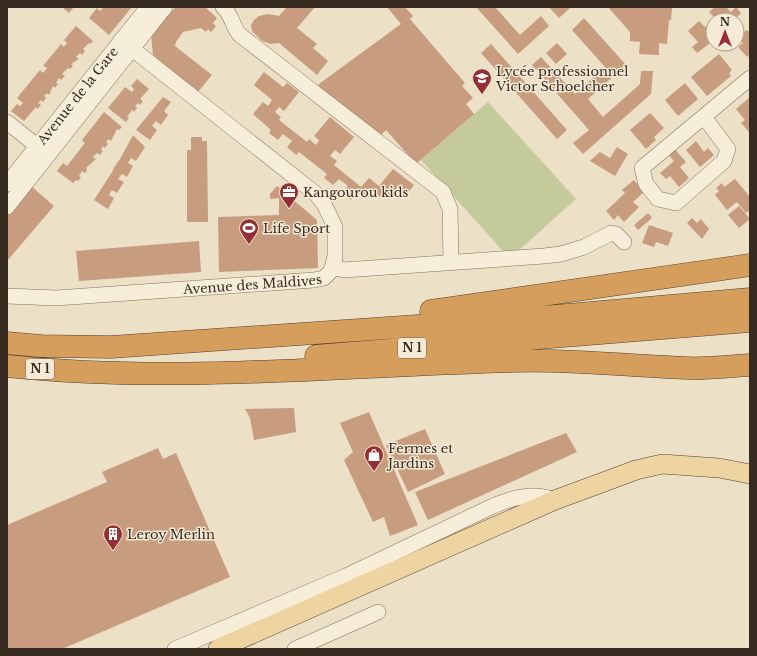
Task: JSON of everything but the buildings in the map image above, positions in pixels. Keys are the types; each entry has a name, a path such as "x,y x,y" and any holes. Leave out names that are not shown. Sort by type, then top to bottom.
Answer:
{"highway":[{"path":"246,338 750,265"},
{"name":"N 1","path":"7,343 41,346 111,347 533,318 750,299"},
{"name":"N 1","path":"7,366 73,371 182,367 750,320"},
{"path":"73,371 174,374 274,373 516,361 576,361 688,368 750,365"}],"main road":[{"path":"218,649 555,500 636,470 662,464 719,468 750,474"}],"street":[{"name":"Avenue de la Gare","path":"7,184 37,146 126,44 148,7"},
{"path":"7,207 126,44 165,7"},
{"path":"223,7 232,18 240,35 443,192 450,209 451,262"},
{"name":"Avenue des Maldives","path":"7,296 56,298 314,280 328,275 334,267 335,227 324,204 316,194 126,44"},
{"path":"704,117 728,149 724,162 676,203 658,199 646,184 642,168 750,78"},
{"path":"7,122 37,146"},
{"path":"334,267 344,270 560,254 584,247 611,233 616,234 624,242"},
{"path":"176,649 346,576 515,497 530,495 544,496 555,500"},
{"path":"295,649 378,612"}],"green space":[{"path":"488,102 576,199 518,251 503,251 421,160"}],"place":[{"name":"Lycée professionnel Victor Schoelcher","path":"482,95"},
{"name":"Kangourou kids","path":"289,209"},
{"name":"Life Sport","path":"249,245"},
{"name":"Fermes et Jardins","path":"374,472"},
{"name":"Leroy Merlin","path":"113,551"}]}
